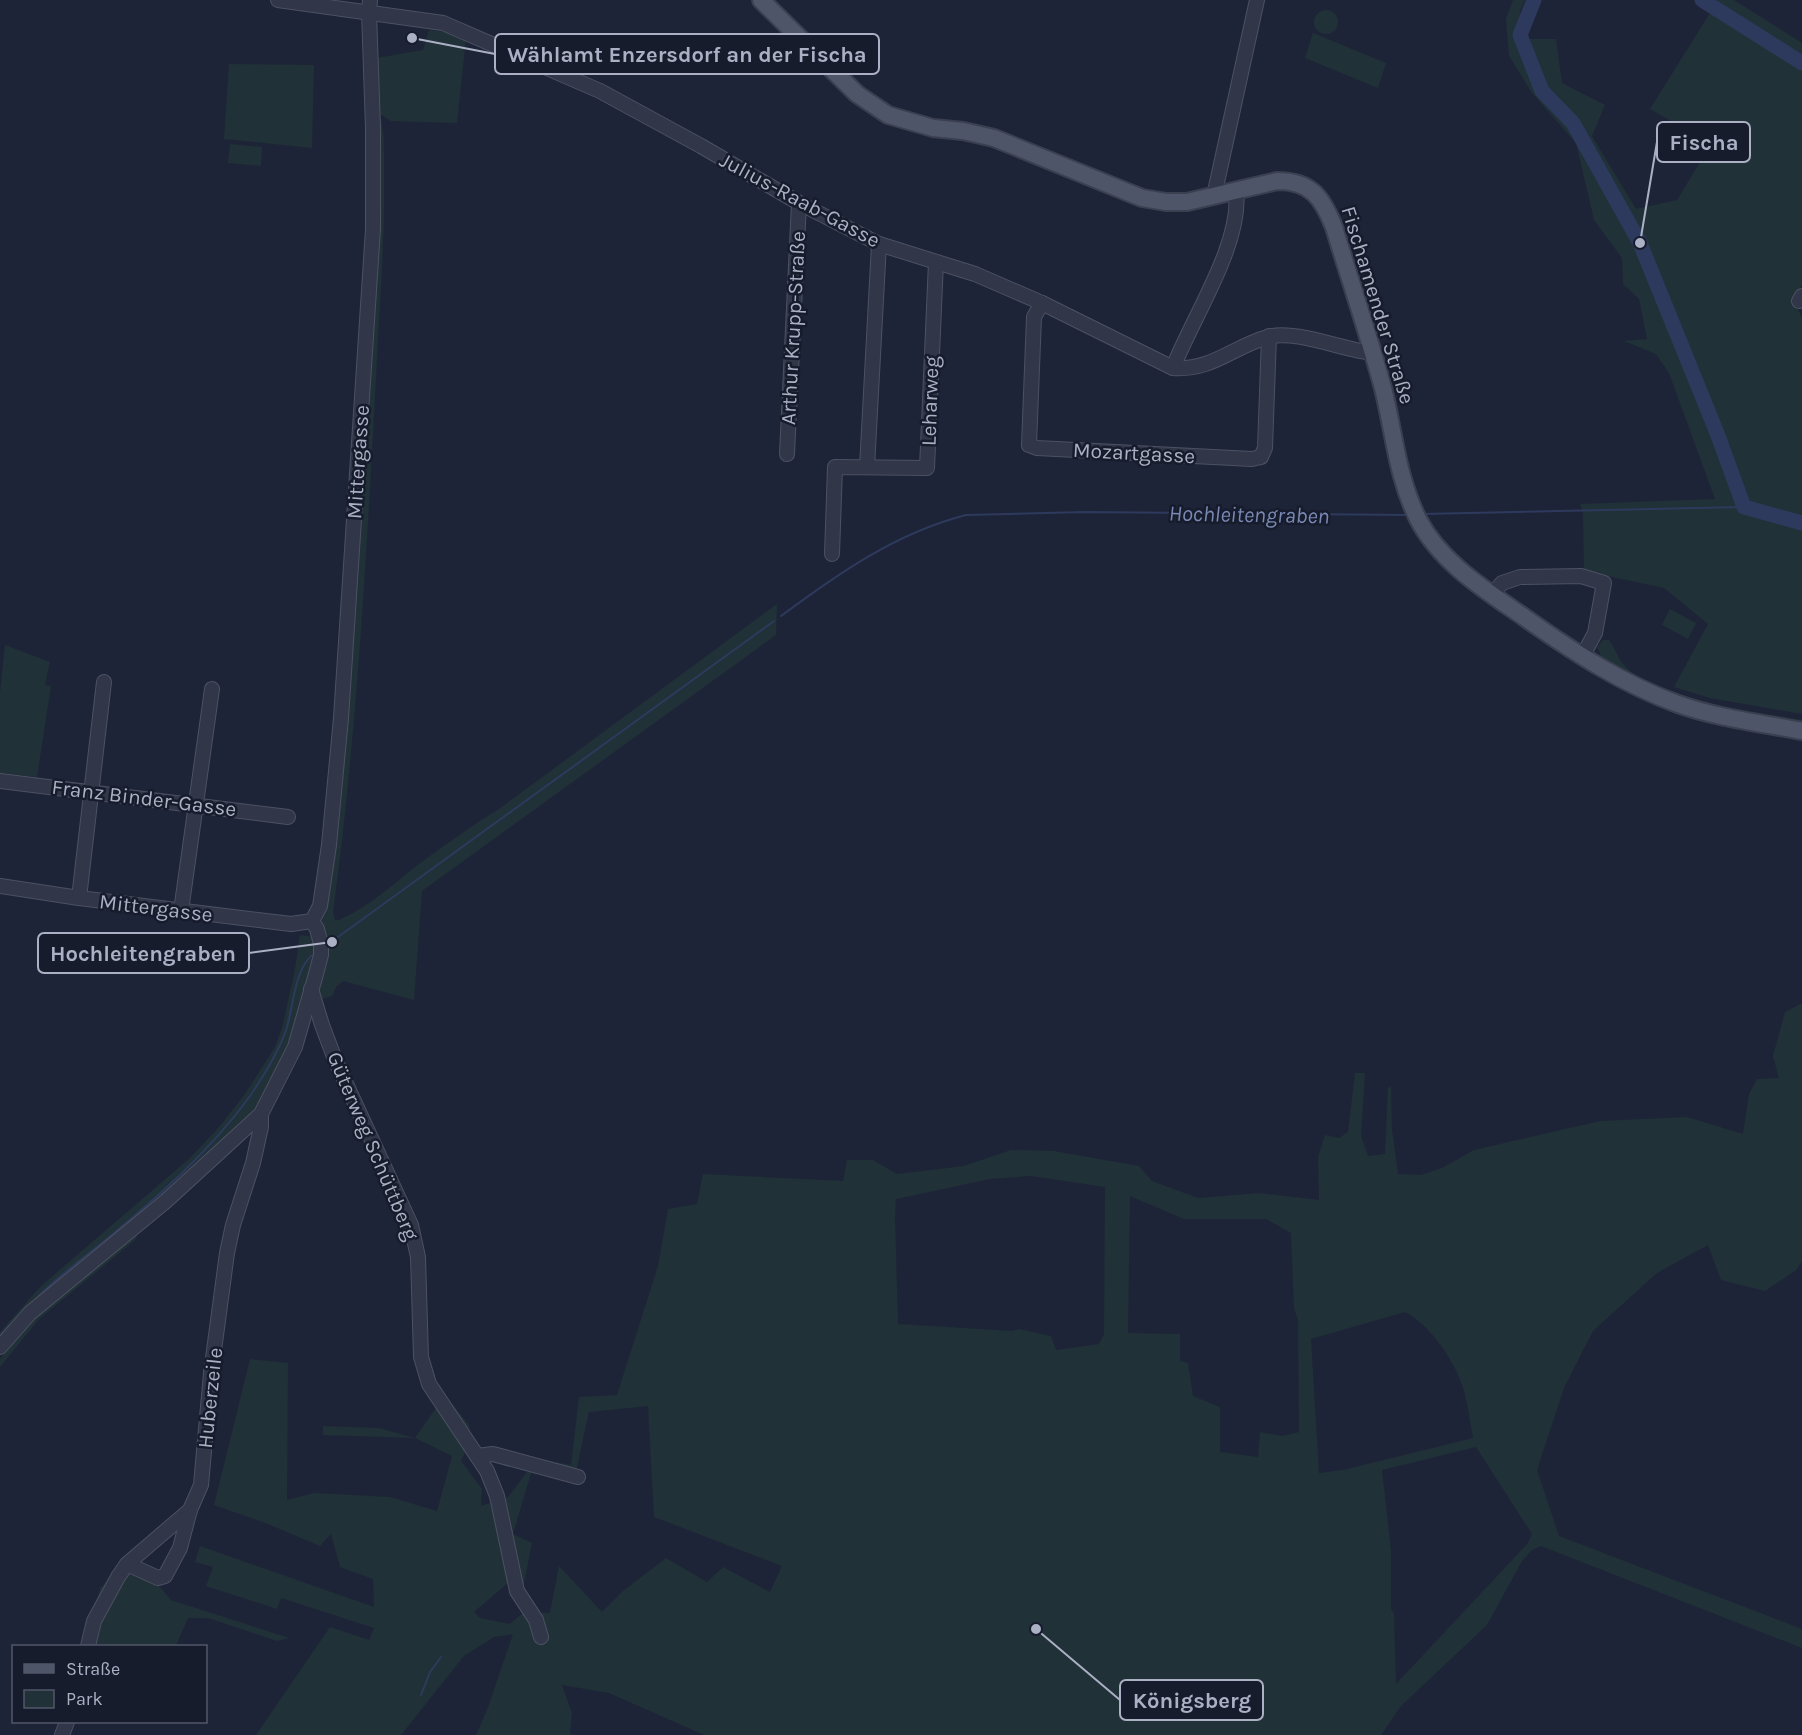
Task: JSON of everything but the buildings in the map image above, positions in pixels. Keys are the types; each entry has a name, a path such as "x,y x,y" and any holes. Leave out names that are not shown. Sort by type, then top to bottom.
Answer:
{"main road":[{"name":"Fischamender Straße","path":"761,0 857,94 888,115 923,126 994,138 1142,198 1166,202 1187,202 1277,181 1292,181 1317,195 1327,209 1334,226 1373,353 1401,473 1416,513 1429,536 1447,558 1492,595 1582,657 1644,690 1679,705 1712,714 1802,730"}],"street":[{"name":"Julius-Raab-Gasse","path":"278,0 369,6 443,23 600,91 799,203 879,244 975,274 1042,303 1173,368"},
{"path":"1214,196 1257,0"},
{"name":"Mittergasse","path":"0,886 291,924 312,921 320,906 341,718 373,229 373,128 369,6"},
{"path":"1236,190 1236,216 1216,278 1173,368 1189,369 1203,366 1269,336 1290,335 1373,353"},
{"name":"Arthur Krupp-Straße","path":"787,454 799,203"},
{"path":"867,467 879,244"},
{"name":"Leharweg","path":"832,554 835,467 927,468 936,262"},
{"name":"Mozartgasse","path":"1042,303 1034,317 1029,424 1029,445 1037,448 1252,459 1261,457 1265,448 1269,336"},
{"path":"1492,595 1502,583 1520,577 1581,576 1604,583 1595,633 1582,657"},
{"path":"79,898 104,682"},
{"path":"182,911 212,689"},
{"name":"Franz Binder-Gasse","path":"0,781 288,816"},
{"path":"0,1347 30,1313 166,1201 261,1114 295,1047 304,1019 321,949 317,929 312,921"},
{"name":"Güterweg Schüttberg","path":"311,989 336,1062 411,1225 418,1257 421,1357 429,1384 487,1471 497,1496 517,1591 536,1620 541,1636"},
{"path":"304,1019 322,1025"},
{"name":"Huberzeile","path":"88,1645 94,1621 118,1576 127,1564 190,1510 201,1485 211,1373 227,1252 233,1225 253,1163 261,1127 261,1114"},
{"path":"477,1456 493,1454 578,1477"},
{"path":"127,1564 158,1578 165,1576 180,1548 190,1510"}],"green space":[{"path":"1513,0 1525,0 1520,11 1518,42 1530,39 1556,39 1562,83 1605,105 1592,136 1636,209 1677,200 1711,144 1650,109 1718,0 1734,0 1802,43 1802,285 1794,299 1802,319 1802,714 1710,698 1674,687 1708,624 1664,588 1584,571 1583,514 1580,504 1715,499 1669,373 1656,354 1624,341 1647,339 1639,299 1623,284 1622,258 1594,220 1576,143 1532,93 1509,56 1506,19"},
{"path":"1326,10 1335,13 1338,22 1335,31 1326,34 1317,31 1314,22 1317,13"},
{"path":"429,30 453,33 466,39 457,123 391,121 380,114 384,146 382,268 361,636 342,843 333,912 335,920 371,902 419,864 499,809 777,604 776,635 422,891 414,1000 343,981 336,987 332,996 303,1005 294,1039 255,1114 0,1341 0,1332 40,1287 191,1157 220,1126 245,1094 275,1047 282,1028 300,935 314,937 322,926 367,237 365,60 423,50"},
{"path":"1313,33 1386,63 1378,88 1305,58"},
{"path":"229,64 314,65 312,148 224,139"},
{"path":"230,144 262,147 261,166 228,163"},
{"path":"1670,609 1696,623 1688,639 1662,625"},
{"path":"1603,640 1609,640 1623,664 1631,672 1668,690 1705,702 1802,720 1802,726 1683,701 1603,660 1597,647"},
{"path":"5,645 50,662 45,685 51,686 37,777 0,773 0,692"},
{"path":"1802,1003 1802,1261 1796,1270 1765,1291 1721,1280 1708,1245 1657,1273 1593,1331 1564,1388 1537,1470 1559,1536 1802,1629 1802,1648 1541,1546 1532,1550 1522,1561 1487,1625 1401,1706 1381,1735 704,1735 609,1693 562,1685 572,1713 570,1734 576,1735 476,1735 513,1634 494,1637 464,1656 401,1735 256,1735 330,1627 369,1640 374,1628 281,1598 277,1609 206,1586 213,1567 195,1562 200,1546 374,1607 373,1579 340,1567 331,1534 320,1546 214,1505 250,1359 288,1363 287,1500 314,1493 390,1497 437,1511 452,1456 415,1438 445,1395 469,1425 471,1440 461,1461 482,1489 481,1506 508,1497 534,1463 529,1457 571,1465 579,1397 617,1395 658,1266 668,1209 697,1204 703,1174 843,1181 847,1160 873,1160 897,1174 964,1166 1011,1150 1054,1151 1139,1166 1152,1181 1198,1198 1259,1193 1319,1200 1318,1157 1325,1135 1339,1138 1348,1132 1355,1073 1365,1073 1361,1136 1368,1156 1385,1154 1388,1088 1391,1086 1392,1129 1398,1174 1421,1175 1442,1168 1474,1150 1600,1121 1687,1117 1743,1134 1749,1094 1757,1079 1779,1078 1773,1056 1785,1012","holes":["1031,1176 1105,1187 1104,1334 1099,1344 1056,1350 1051,1336 1019,1329 1012,1331 898,1324 896,1199 990,1179","1130,1196 1184,1219 1266,1219 1291,1233 1294,1308 1298,1320 1299,1432 1282,1436 1260,1432 1258,1457 1220,1452 1220,1407 1193,1396 1188,1363 1180,1361 1180,1334 1128,1333","1405,1312 1433,1335 1449,1357 1464,1391 1473,1438 1343,1470 1319,1473 1311,1339","648,1406 654,1517 782,1566 770,1592 723,1567 707,1582 666,1558 623,1591 602,1612 559,1566 550,1613 523,1613 510,1624 480,1618 474,1612 510,1581 524,1584 532,1543 513,1534 534,1463 576,1472 589,1412","1476,1447 1532,1534 1528,1543 1396,1684 1394,1613 1391,1609 1391,1551 1382,1470"]},
{"path":"135,1233 137,1236 135,1240 39,1319 0,1367 0,1359 33,1319"},
{"path":"323,1426 379,1428 415,1438 323,1435"},
{"path":"121,1566 154,1580 171,1600 289,1638 277,1641 208,1618 188,1618 176,1645 85,1645 100,1588"}],"waterway":[{"path":"1534,0 1520,35 1542,91 1573,123 1640,243 1717,433 1744,507 1802,523"},
{"path":"1702,0 1802,63"},
{"name":"Hochleitengraben","path":"1422,514 1744,507"},
{"name":"Hochleitengraben","path":"781,616 869,556 916,532 966,515 1085,512 1408,515"},
{"name":"Hochleitengraben","path":"327,945 774,621"},
{"name":"Hochleitengraben","path":"29,1306 57,1279 165,1189 235,1116 260,1081 278,1049 288,1024 298,978 302,968 315,953"},
{"name":"Hochleitengraben","path":"0,1336 10,1325"},
{"path":"421,1695 430,1672 441,1657"}],"place":[{"name":"Wählamt Enzersdorf an der Fischa","path":"412,38"},
{"name":"Fischa","path":"1640,243"},
{"name":"Hochleitengraben","path":"332,942"},
{"name":"Königsberg","path":"1036,1629"}]}
